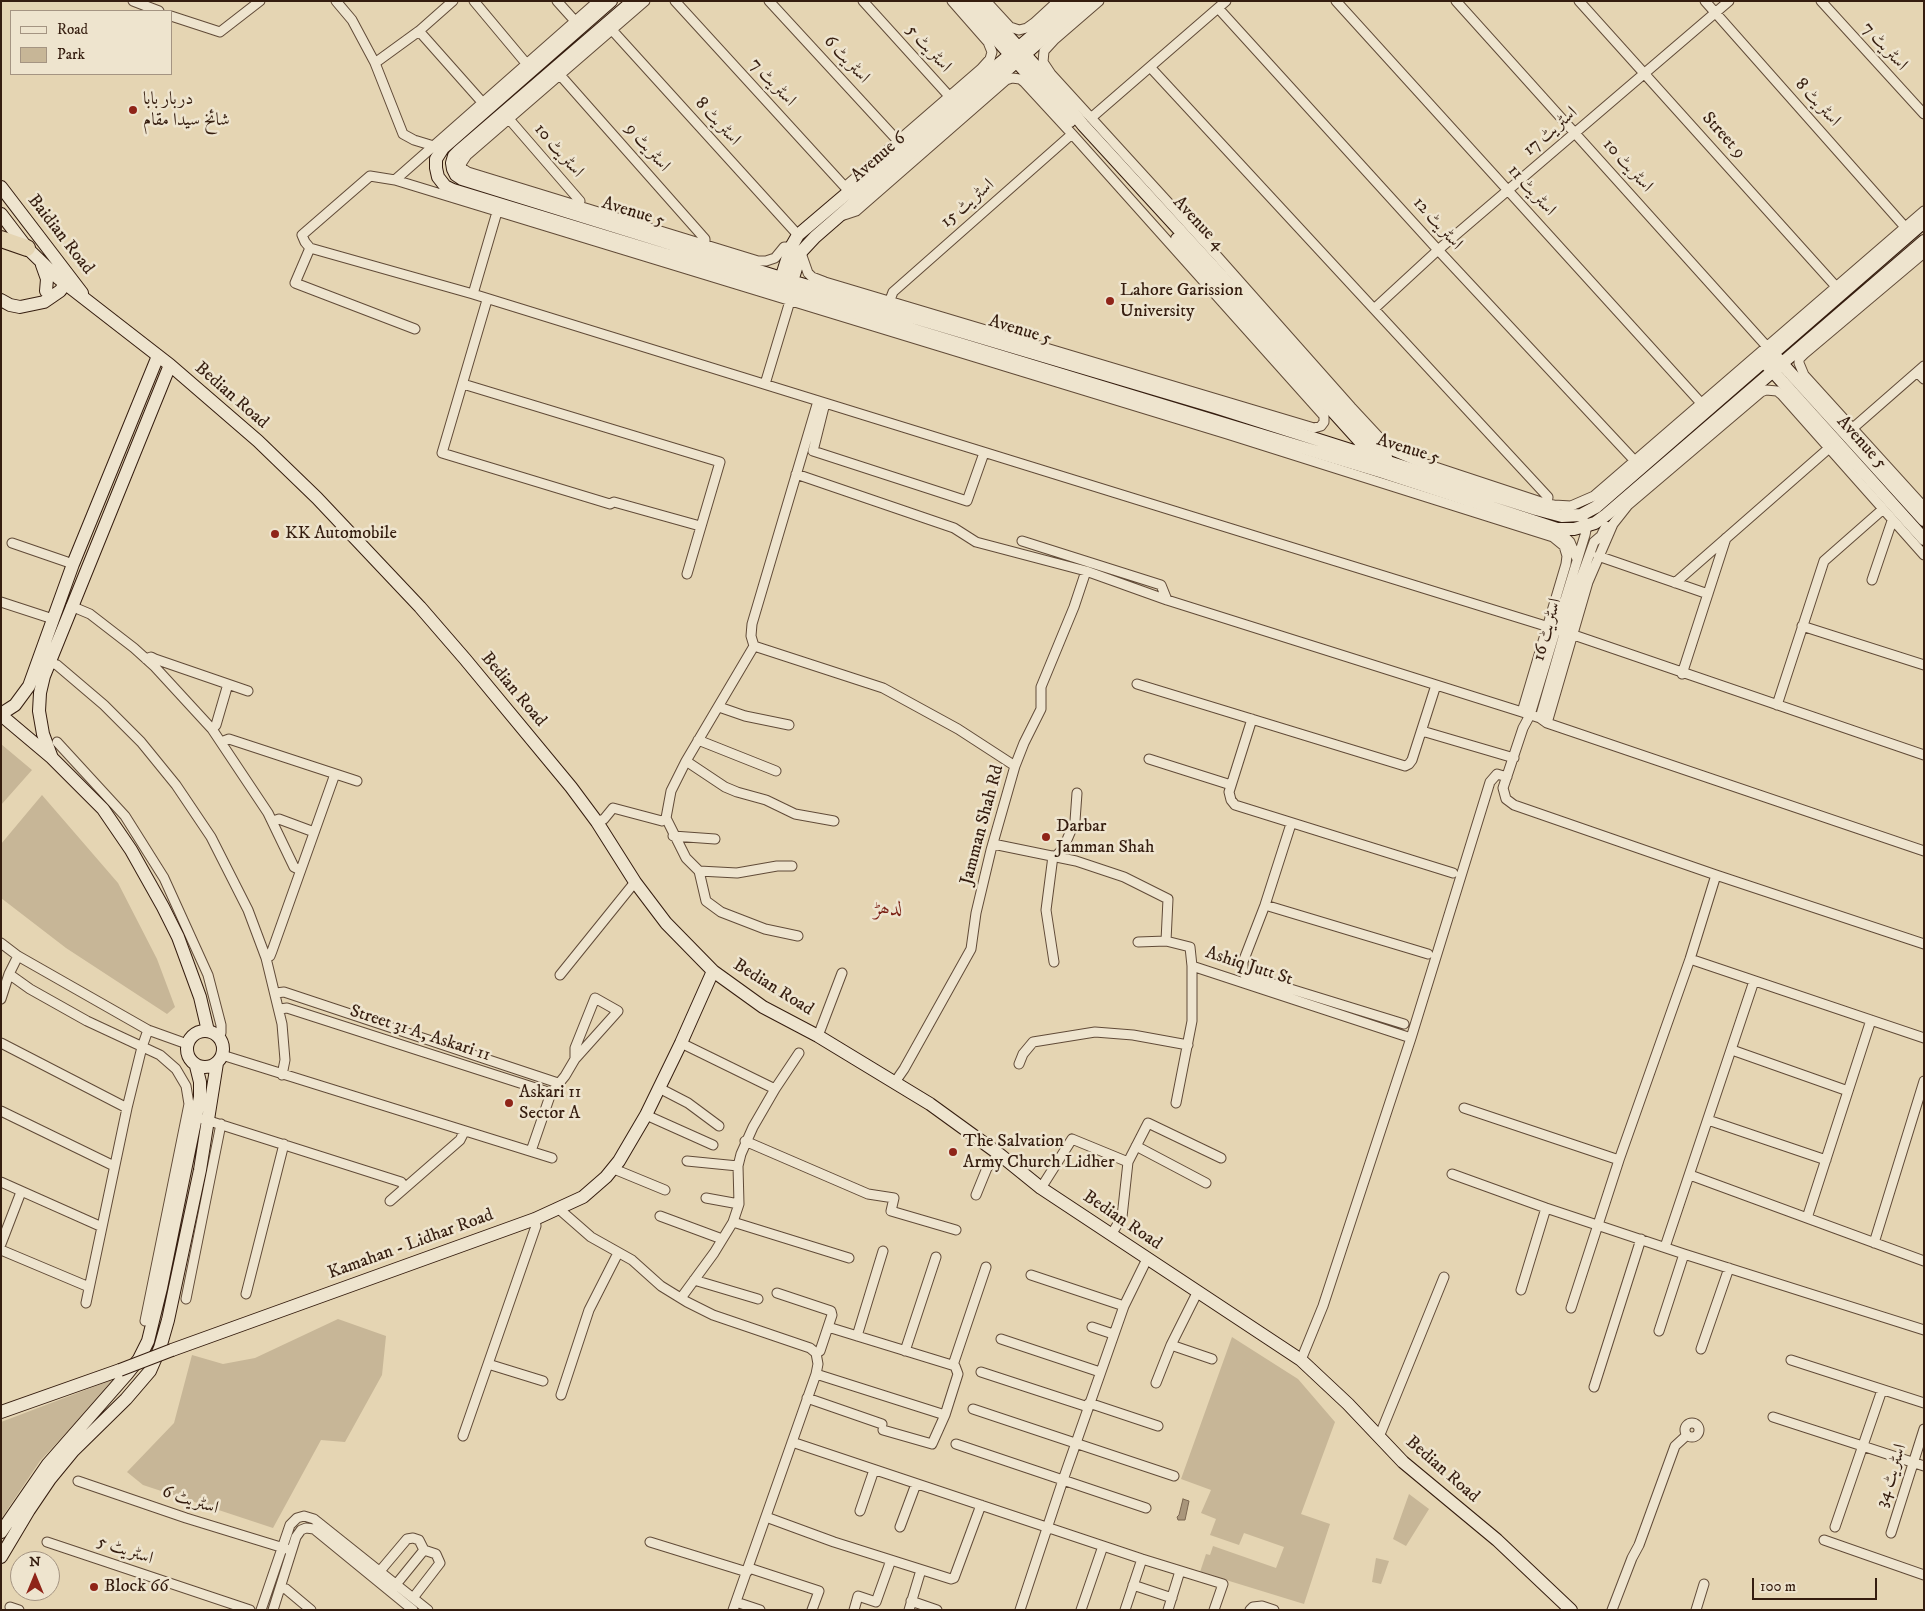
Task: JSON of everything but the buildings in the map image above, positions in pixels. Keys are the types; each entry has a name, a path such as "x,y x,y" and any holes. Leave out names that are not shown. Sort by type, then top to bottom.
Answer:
{"highway":[{"path":"1,239 33,254"}],"main road":[{"path":"451,194 436,171 438,147 529,66 611,1"},
{"path":"457,152 633,1"},
{"name":"Avenue 4","path":"962,1 1038,78 1366,448 1368,462"},
{"name":"Avenue 4","path":"976,1 994,35"},
{"name":"Avenue 6","path":"1042,34 1070,1"},
{"name":"Avenue 6","path":"796,249 838,217 1017,55 1086,1"},
{"path":"1042,34 1037,61 1038,78 1014,73 993,76 998,49 994,35 1042,34"},
{"name":"Avenue 6","path":"786,288 796,249 796,234 993,76"},
{"name":"Avenue 4","path":"1038,78 1382,451 1384,466"},
{"name":"Avenue 5","path":"457,152 452,165 456,176 462,179 747,262 786,288 824,286 1216,408 1368,462"},
{"name":"Baidian Road","path":"1,187 65,277"},
{"name":"Avenue 5","path":"451,194 786,288 1368,462 1475,489 1546,513 1588,519"},
{"name":"Bedian Road","path":"1,214 33,254 65,277 91,305 170,365 244,429 317,498 420,607 552,764 597,822 635,882 666,923 713,971 763,1007 818,1036 930,1104 1042,1188 1301,1360 1403,1462 1497,1540 1571,1610"},
{"path":"1588,519 1838,290 1924,222"},
{"path":"1588,519 1614,507 1777,367 1801,351 1924,241"},
{"path":"33,254 47,279 46,291"},
{"path":"35,304 46,291 65,277"},
{"path":"1,300 16,306 35,304 50,298 65,277"},
{"path":"1768,353 1777,367"},
{"path":"52,758 43,734 40,719 39,674 53,620 75,560 158,356"},
{"path":"1,1532 48,1464 127,1374 148,1341 202,1119 223,1045 208,1033 158,911 137,872 96,813 1,714 20,700 28,686 49,662 170,365"},
{"name":"Avenue 5","path":"1777,367 1801,378 1924,520"},
{"name":"Avenue 5","path":"1777,367 1924,539"},
{"name":"Avenue 5","path":"1384,466 1470,502 1557,529 1574,529 1588,519"},
{"path":"1470,502 1475,489"},
{"path":"103,495 117,499"},
{"path":"75,560 91,561"},
{"path":"1,723 52,758 103,809 142,867 181,945 200,997 208,1033"},
{"path":"27,740 43,734"},
{"name":"Kamahan - Lidhar Road","path":"1,1412 535,1219 559,1209 592,1191 614,1169 646,1115 713,971"},
{"path":"208,1033 194,1034 187,1044 188,1059 196,1066 207,1068 220,1059"},
{"path":"1,1558 28,1510 50,1479 73,1451 126,1399 150,1371 160,1348 168,1320 200,1170 201,1088 196,1066"}],"street":[{"path":"133,1 156,10"},
{"path":"172,16 220,32 260,1"},
{"path":"336,1 352,20 375,63 403,134 414,140 457,152"},
{"path":"375,63 418,31 453,1"},
{"path":"474,1 529,66"},
{"path":"557,1 575,21"},
{"path":"394,180 438,147 482,102 529,66 598,1"},
{"path":"645,1 462,159 462,168 468,172 704,244 747,262 766,261 779,255 784,247 796,249 808,273 824,286 890,300 1255,411 1314,428 1321,426 1324,416 1072,134 1038,78"},
{"name":"اسٹریٹ 7","path":"675,1 845,187"},
{"name":"اسٹریٹ 6","path":"769,1 898,141"},
{"name":"اسٹریٹ 5","path":"863,1 949,96"},
{"path":"952,1 994,35"},
{"path":"986,1 1006,24 1015,30 1023,29 1042,34 1099,1"},
{"path":"1042,34 1058,1"},
{"name":"اسٹریٹ 11","path":"1336,1 1701,404"},
{"name":"اسٹریٹ 10","path":"1456,1 1768,353"},
{"name":"Street 9","path":"1580,1 1838,290"},
{"name":"اسٹریٹ 8","path":"1705,1 1905,227"},
{"name":"اسٹریٹ 17","path":"1374,309 1438,250 1729,1"},
{"name":"اسٹریٹ 7","path":"1821,1 1924,114"},
{"path":"1091,118 1222,4"},
{"name":"اسٹریٹ 12","path":"1222,4 1438,250 1634,460"},
{"name":"اسٹریٹ 8","path":"612,30 796,234"},
{"path":"418,31 482,102"},
{"path":"1150,67 1548,497 1547,504"},
{"name":"اسٹریٹ 9","path":"560,75 705,239 704,244"},
{"path":"796,234 845,187 949,96 993,76"},
{"path":"1038,78 1091,118 1391,450 1417,461 1547,504 1572,506 1586,500 1701,404 1768,353"},
{"name":"اسٹریٹ 10","path":"509,119 580,201 579,206"},
{"name":"اسٹریٹ 15","path":"890,300 893,292 1072,134"},
{"path":"1560,631 1567,556 1564,546 1554,537 1301,457 786,288 497,212 451,194 370,176 302,235 310,248 473,294 487,300 766,384 1560,631 1924,755"},
{"path":"1838,290 1924,211"},
{"path":"473,294 497,212"},
{"path":"310,248 295,283 415,329"},
{"path":"1924,253 1801,351 1798,363 1801,378 1853,428 1924,507"},
{"name":"Avenue 6","path":"766,384 786,288"},
{"path":"487,300 442,453 610,504 614,502 700,526"},
{"path":"1853,428 1920,369 1924,379"},
{"path":"463,384 720,462 687,574"},
{"path":"1924,555 1777,391 1771,389 1761,392 1628,505 1613,524 1588,582 1560,631 1526,713 1503,794 1514,805 1924,944"},
{"path":"822,402 813,451 968,501 984,453"},
{"path":"798,936 765,929 721,912 706,901 699,871 686,858 666,818 672,791 686,761 754,646 751,636 752,624 796,474 822,402"},
{"path":"1675,582 1828,449"},
{"path":"796,474 954,528 976,542 1086,571 1167,600 1526,713 1543,721 1924,850"},
{"path":"1594,542 1601,536 1614,507"},
{"path":"1777,705 1824,561 1882,510"},
{"path":"1588,519 1595,533 1594,542"},
{"name":"اسٹریٹ 16","path":"1543,721 1560,631 1588,519"},
{"path":"1872,580 1892,521"},
{"path":"1557,529 1570,542 1577,559"},
{"path":"1682,674 1727,536"},
{"path":"1022,541 1161,585 1167,600"},
{"name":"اسٹریٹ 16","path":"1560,631 1594,542"},
{"path":"12,543 75,560"},
{"path":"1598,556 1708,594"},
{"name":"Jamman Shah Rd","path":"895,1082 904,1070 971,949 976,913 1015,766 1024,742 1042,709 1041,687 1070,617 1086,571"},
{"path":"1,602 53,620"},
{"path":"71,606 90,614 105,624 146,659 212,730 273,821 294,867 300,870"},
{"path":"1802,626 1924,665"},
{"path":"754,646 883,688 958,729 1015,766"},
{"path":"146,659 155,658 248,691"},
{"path":"49,662 57,665 104,705 141,742 176,785 211,837 248,910 266,958 280,1009 285,1049 282,1075"},
{"path":"212,730 216,725 228,684"},
{"path":"1137,684 1405,766 1410,764 1412,760 1436,685"},
{"path":"719,707 745,716 789,725"},
{"path":"1252,719 1231,785 1229,796 1235,805 1453,873"},
{"path":"1422,731 1514,758"},
{"path":"221,742 229,739 357,781"},
{"path":"698,740 776,771"},
{"path":"57,742 125,816 164,878 208,975 221,1026 220,1033 208,1033"},
{"path":"1149,759 1231,785"},
{"path":"686,761 737,792 766,800 795,814 834,821"},
{"path":"266,958 272,952 334,774"},
{"path":"1301,1360 1323,1306 1412,1038 1490,782 1497,774 1507,777"},
{"path":"1054,962 1046,910 1054,856 1063,849 1075,821 1077,794"},
{"path":"597,822 604,819 613,808 662,821 666,818"},
{"path":"273,821 279,819 314,832"},
{"path":"1291,824 1243,962 1245,974 1404,1024"},
{"path":"674,836 715,839"},
{"path":"993,844 1076,861 1124,878 1168,899 1166,941 1138,942"},
{"path":"699,871 737,873 776,866 792,866"},
{"path":"1572,1308 1619,1160 1690,959 1716,875"},
{"path":"560,974 635,882"},
{"path":"1264,905 1428,954"},
{"name":"Ashiq Jutt St","path":"1166,941 1190,947 1192,966 1412,1038"},
{"path":"1,943 18,956 148,1030 187,1044"},
{"path":"1,999 6,978 18,956"},
{"path":"1690,959 1924,1038"},
{"path":"1176,1102 1192,1021 1192,966"},
{"path":"818,1036 842,973"},
{"path":"6,978 30,989 86,1021 160,1056 176,1069 186,1086 189,1104 145,1321"},
{"path":"1665,1247 1754,981"},
{"path":"276,993 284,992 558,1083"},
{"path":"530,1151 551,1093 565,1076 575,1059 618,1011 595,998 575,1048 575,1059"},
{"name":"Street 31 A, Askari 11","path":"280,1009 287,1008 551,1093"},
{"path":"1807,1218 1871,1020"},
{"path":"86,1303 127,1108 148,1030"},
{"path":"1020,1064 1023,1054 1032,1042 1095,1032 1134,1035 1188,1045"},
{"path":"1,1043 127,1108"},
{"path":"681,1043 775,1089"},
{"path":"1732,1050 1848,1091"},
{"path":"680,1298 733,1222 739,1204 738,1166 745,1141 775,1089 799,1053"},
{"path":"220,1059 282,1075 552,1158"},
{"path":"1874,1243 1924,1080"},
{"path":"659,1088 688,1104 719,1126"},
{"path":"1464,1108 1619,1160"},
{"path":"1,1111 114,1166"},
{"path":"646,1115 713,1145"},
{"path":"202,1119 401,1182 405,1187"},
{"path":"1708,1120 1826,1160"},
{"path":"1111,1235 1122,1217 1128,1162 1148,1123 1221,1158"},
{"path":"186,1299 222,1124"},
{"path":"390,1201 460,1140 464,1132"},
{"path":"1042,1188 1072,1140 1128,1162"},
{"path":"745,1141 868,1194 894,1198 891,1211 956,1230"},
{"path":"246,1294 284,1144"},
{"path":"1136,1146 1206,1184"},
{"path":"976,1195 987,1168 999,1154"},
{"path":"687,1161 738,1166"},
{"path":"614,1169 665,1190"},
{"path":"1452,1174 1684,1254 1924,1330"},
{"path":"1690,1175 1924,1261"},
{"path":"1,1182 102,1228"},
{"path":"1,1244 21,1192"},
{"path":"706,1198 739,1204"},
{"path":"1521,1290 1546,1208"},
{"path":"559,1209 591,1237 632,1260 662,1286 680,1298 713,1315 810,1348 816,1353 818,1364 816,1374 735,1606 760,1610"},
{"path":"660,1216 722,1239"},
{"path":"463,1436 536,1226 535,1219"},
{"path":"733,1222 849,1258"},
{"path":"1594,1387 1641,1239"},
{"path":"1,1250 89,1287"},
{"path":"857,1336 883,1251"},
{"path":"562,1395 588,1310 618,1253"},
{"path":"1658,1331 1684,1254"},
{"path":"906,1351 936,1257"},
{"path":"1020,1610 1062,1480 1100,1372 1124,1306 1147,1259"},
{"path":"953,1365 986,1267"},
{"path":"1701,1349 1729,1268"},
{"path":"1031,1275 1124,1306"},
{"path":"1379,1437 1444,1277"},
{"path":"694,1280 758,1299"},
{"path":"1156,1383 1171,1345 1198,1292"},
{"path":"777,1293 831,1312 832,1315 820,1351 816,1353"},
{"path":"808,1398 932,1444 945,1415 958,1374 957,1369 953,1365 828,1327"},
{"path":"1092,1327 1114,1334"},
{"path":"1001,1338 1100,1372"},
{"path":"1171,1345 1212,1359"},
{"path":"1791,1360 1924,1403"},
{"path":"488,1364 543,1381"},
{"path":"981,1372 1158,1426"},
{"path":"816,1374 945,1415"},
{"path":"1835,1526 1882,1390"},
{"path":"973,1409 1174,1476"},
{"path":"1773,1417 1924,1466"},
{"name":"اسٹریٹ 34","path":"1891,1533 1924,1430"},
{"path":"1612,1610 1639,1545 1674,1446 1687,1435"},
{"path":"792,1442 1047,1528 1223,1584 1214,1610"},
{"path":"956,1444 1146,1508"},
{"path":"860,1511 874,1470"},
{"name":"اسٹریٹ 6","path":"78,1481 186,1518 282,1546 292,1551"},
{"path":"900,1527 916,1484"},
{"path":"766,1517 951,1580 954,1578 981,1505"},
{"path":"300,1516 303,1528"},
{"path":"261,1610 292,1521 300,1516 314,1519 380,1571 413,1610"},
{"path":"273,1610 296,1536 303,1528"},
{"path":"303,1528 314,1529 393,1587 413,1598 428,1610"},
{"path":"380,1571 407,1539 419,1540 424,1550"},
{"path":"1824,1540 1924,1575"},
{"name":"اسٹریٹ 5","path":"47,1542 250,1610"},
{"path":"650,1542 819,1591 812,1610"},
{"path":"1081,1610 1103,1546"},
{"path":"393,1587 424,1550"},
{"path":"413,1598 440,1563 436,1554 429,1550 424,1550"},
{"path":"1125,1610 1142,1559"},
{"path":"854,1610 858,1596 876,1602 891,1560"},
{"path":"921,1570 910,1605 937,1610"},
{"path":"1168,1610 1180,1571"},
{"path":"1696,1610 1704,1584"},
{"path":"1133,1585 1172,1598"},
{"path":"281,1588 286,1589 311,1610"},
{"path":"1250,1610 1253,1607 1262,1606 1274,1610"}],"green space":[{"path":"1,744 32,770 1,805"},
{"path":"42,795 118,883 157,959 175,1007 167,1014 66,948 1,898 1,844"},
{"path":"338,1319 386,1336 382,1375 345,1442 321,1440 273,1528 143,1485 127,1472 174,1423 192,1355 223,1364 255,1358"},
{"path":"1232,1337 1298,1379 1335,1422 1301,1514 1330,1524 1304,1604 1200,1572 1206,1554 1210,1555 1213,1546 1276,1568 1284,1547 1244,1533 1239,1545 1210,1535 1216,1519 1201,1513 1211,1490 1181,1479"},
{"path":"117,1378 40,1461 1,1519 1,1422"},
{"path":"1409,1494 1429,1509 1406,1546 1393,1539"},
{"path":"1376,1558 1389,1561 1381,1584 1372,1582"}],"shaded area":[{"path":"1183,1499 1189,1501 1185,1520 1178,1520 1177,1517"}],"place":[{"name":"دربار بابا شائخ سیدا مقام","path":"133,110"},
{"name":"Lahore Garission University","path":"1110,301"},
{"name":"KK Automobile","path":"275,534"},
{"name":"Darbar Jamman Shah","path":"1046,837"},
{"name":"Askari 11 Sector A","path":"509,1103"},
{"name":"The Salvation Army Church Lidher","path":"953,1152"},
{"name":"Block 66","path":"94,1587"}],"district":[{"name":"لدھڑ","path":"888,910"}]}
